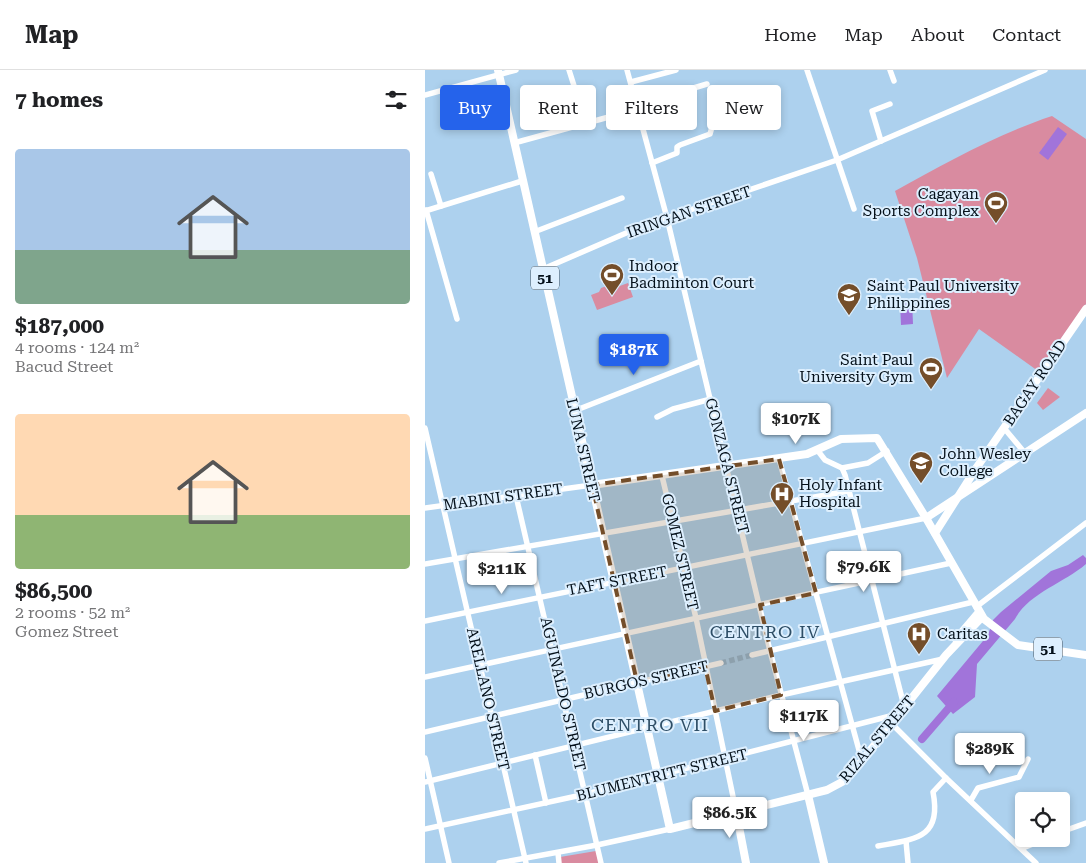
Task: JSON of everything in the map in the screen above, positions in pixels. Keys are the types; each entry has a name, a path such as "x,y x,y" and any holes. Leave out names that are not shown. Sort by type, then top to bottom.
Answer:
{"main road":[{"name":"LUNA STREET","path":"498,72 670,829"},
{"name":"BAGAY ROAD","path":"935,533 1086,309"},
{"path":"926,518 1086,413"},
{"name":"MABINI STREET","path":"592,485 779,459 818,451 841,439 874,437 887,451"},
{"path":"887,451 979,612"},
{"name":"51","path":"979,612 1018,645 1086,655"},
{"name":"RIZAL STREET","path":"670,829 736,811 808,795 838,785 862,761 945,657 949,647 979,612"},
{"name":"51","path":"1010,639 1086,650"},
{"name":"GONZAGA STREET","path":"808,795 824,863"},
{"name":"GOMEZ STREET","path":"736,811 746,863"}],"street":[{"path":"425,95 498,72 517,70"},
{"path":"569,70 574,85"},
{"name":"GONZAGA STREET","path":"627,70 632,85"},
{"path":"631,82 676,70"},
{"path":"807,70 854,209"},
{"path":"890,70 894,80"},
{"path":"1029,70 1032,77"},
{"name":"IRINGAN STREET","path":"543,269 640,227 837,160 1045,70"},
{"path":"697,87 707,84"},
{"path":"881,141 873,111 890,104"},
{"path":"514,143 606,116"},
{"name":"GONZAGA STREET","path":"643,130 667,218 770,651 808,795"},
{"path":"652,163 677,153 678,146 710,134 711,130"},
{"path":"431,174 441,206"},
{"path":"457,319 425,210 522,181"},
{"path":"534,232 622,198"},
{"path":"574,411 701,361"},
{"path":"657,416 673,409 711,399"},
{"name":"ARELLANO STREET","path":"425,428 469,612 501,764 525,861"},
{"path":"1004,428 1024,452"},
{"path":"818,451 825,460 842,468 868,463 887,451"},
{"path":"779,459 862,761"},
{"path":"842,468 860,531 904,706"},
{"name":"GOMEZ STREET","path":"662,476 696,618 736,811"},
{"name":"MABINI STREET","path":"425,508 592,485"},
{"path":"425,564 849,491"},
{"name":"AGUINALDO STREET","path":"516,496 601,863"},
{"name":"TAFT STREET","path":"425,621 926,518"},
{"path":"752,656 883,623 979,612 1086,523"},
{"path":"425,677 951,563"},
{"path":"427,781 945,657"},
{"name":"BURGOS STREET","path":"425,732 721,662"},
{"name":"BLUMENTRITT STREET","path":"425,829 586,794 853,728 898,714"},
{"path":"891,723 946,778 1023,848 1036,863"},
{"path":"535,755 546,803"},
{"path":"425,758 427,781 441,826 449,863"},
{"path":"971,800 978,788 1019,777 1028,759"},
{"path":"878,846 906,841 929,831 936,817 933,792 946,778"},
{"path":"1070,829 1086,823"},
{"name":"RIZAL STREET","path":"499,863 525,861 670,829"},
{"path":"906,841 908,863"},
{"path":"557,853 559,863"}],"highlighted area":[{"path":"779,459 816,593 760,605 781,695 715,711 705,666 637,682 592,485"}],"shaded area":[{"name":"Cagayan Sports Complex","path":"1052,116 1086,139 1086,304 1038,371 979,329 947,378 917,258 895,191 992,140"},
{"path":"1058,127 1067,134 1048,160 1039,153"},
{"name":"Indoor Badminton Court","path":"628,283 633,297 597,310 591,295 599,292 601,288 612,284 614,288"},
{"path":"912,301 913,324 901,325 900,302"},
{"path":"1048,388 1060,397 1043,410 1037,403"},
{"path":"1083,555 1086,558 1086,564 1038,595 1021,610 977,664 975,697 953,714 937,696 988,635 993,620 1051,571 1068,565"},
{"path":"596,851 599,863 561,863 560,857"}],"waterway":[{"path":"922,739 954,702"}],"tunnel":[{"path":"721,663 752,655"}],"place":[{"name":"Cagayan Sports Complex","path":"996,224"},
{"name":"Indoor Badminton Court","path":"612,296"},
{"name":"Saint Paul University Philippines","path":"849,316"},
{"name":"Saint Paul University Gym","path":"931,390"},
{"name":"John Wesley College","path":"921,484"},
{"name":"Holy Infant Hospital","path":"782,515"},
{"name":"Caritas","path":"919,655"}],"district":[{"name":"CENTRO IV","path":"765,632"},
{"name":"CENTRO VII","path":"650,725"}]}
